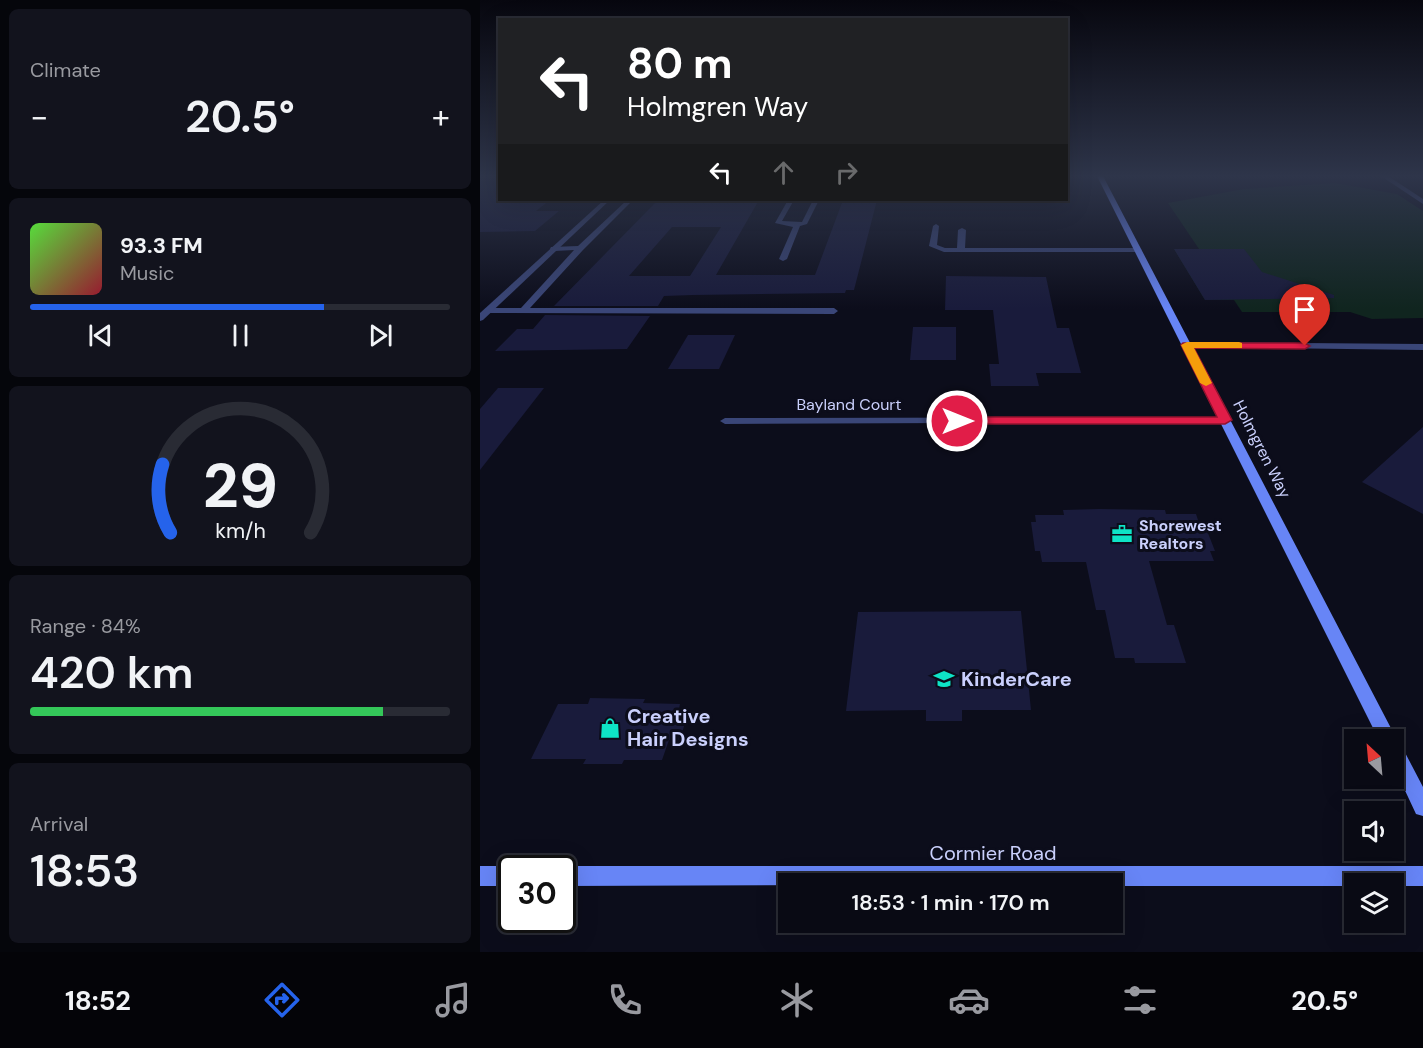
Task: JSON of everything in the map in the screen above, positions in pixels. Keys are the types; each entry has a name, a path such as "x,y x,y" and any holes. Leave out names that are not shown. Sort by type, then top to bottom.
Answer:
{"street":[{"path":"480,318 585,220"},
{"path":"523,311 580,248 609,220"},
{"path":"779,220 778,223 797,225 806,220"},
{"name":"Holmgren Way","path":"1123,220 1382,729"},
{"path":"783,259 797,225"},
{"path":"936,226 933,246 944,250 1138,250"},
{"path":"961,250 962,230"},
{"path":"554,249 580,248"},
{"path":"488,311 834,312"},
{"path":"1187,345 1423,347"},
{"name":"Bayland Court","path":"725,421 1225,420"},
{"path":"1404,769 1423,807"},
{"path":"480,876 498,876"},
{"name":"Cormier Road","path":"576,876 1423,876"}],"green space":[{"path":"1180,220 1423,220 1423,318 1372,319 1350,312 1242,312 1234,300 1205,300 1174,249 1199,249"}],"building":[{"path":"480,220 548,220 535,231 480,232"},
{"path":"638,220 747,220 716,275 815,275 835,220 872,220 854,290 846,290 845,293 664,296 658,306 554,306","holes":["672,227 721,227 690,276 629,276"]},
{"path":"1174,249 1244,249 1262,272 1334,295 1334,298 1205,300"},
{"path":"946,276 1046,277 1057,328 1069,328 1081,373 1036,373 1039,386 991,386 989,364 999,364 993,310 945,310"},
{"path":"545,315 650,316 627,349 495,351 517,329 533,329"},
{"path":"913,327 956,327 956,360 910,360"},
{"path":"688,335 735,335 719,369 668,369"},
{"path":"498,388 544,388 480,470 480,409"},
{"path":"1423,427 1423,514 1362,482"},
{"path":"1063,510 1165,510 1166,514 1196,514 1199,523 1204,523 1215,551 1210,551 1214,561 1149,561 1167,625 1174,625 1186,663 1135,663 1134,658 1115,658 1105,610 1096,610 1086,562 1042,562 1040,551 1035,551 1031,522 1036,522 1035,515 1064,515"},
{"path":"1021,611 1031,710 962,710 962,721 926,721 926,710 846,711 858,612"},
{"path":"590,698 645,699 643,703 680,704 679,709 689,709 680,740 669,740 662,760 624,760 622,764 583,764 586,759 531,759 558,704 588,704"}],"slow traffic":[{"path":"1206,383 1187,345 1239,346"}],"place":[{"name":"Shorewest Realtors","path":"1122,534"},
{"name":"KinderCare","path":"944,679"},
{"name":"Creative Hair Designs","path":"610,728"}],"route":[{"path":"957,421 1225,420 1187,345 1305,346"}]}
